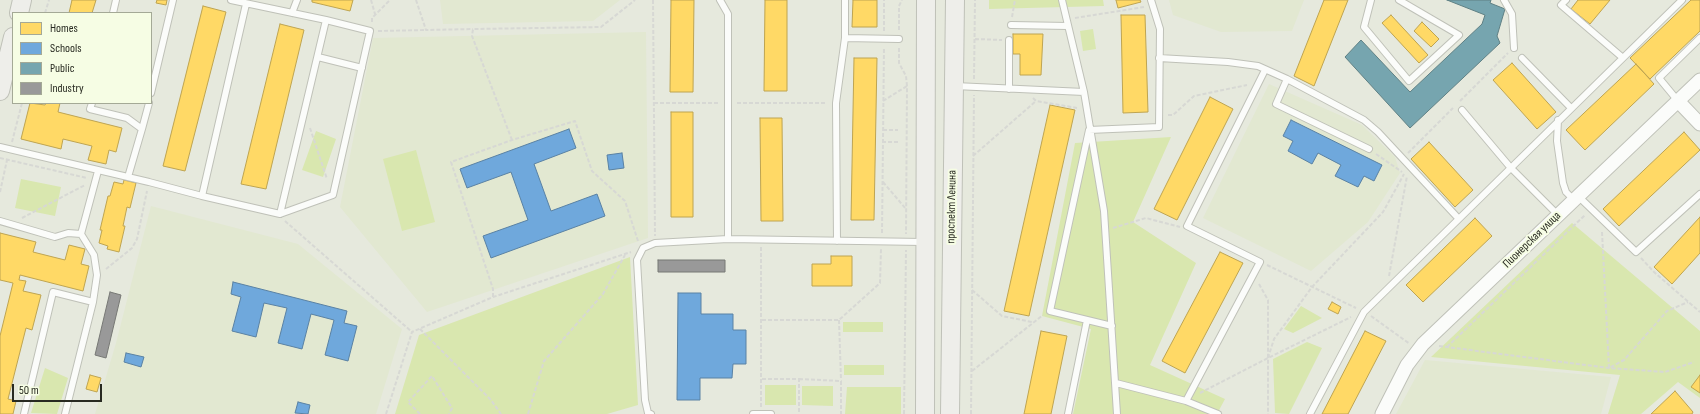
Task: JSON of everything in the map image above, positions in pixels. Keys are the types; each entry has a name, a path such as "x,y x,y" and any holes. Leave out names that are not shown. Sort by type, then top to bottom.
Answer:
{"main road":[{"path":"19,12 22,0"},
{"name":"проспект Ленина","path":"925,414 926,0"},
{"name":"проспект Ленина","path":"950,414 955,0"},
{"path":"0,91 12,42"}],"street":[{"name":"Пионерская улица","path":"1382,414 1407,365 1421,347 1700,80"},
{"path":"1678,101 1700,124"}],"lane":[{"path":"113,12 116,0"},
{"path":"152,89 173,0"},
{"path":"0,147 280,214 333,195 370,31 231,0"},
{"path":"292,13 297,0"},
{"path":"720,0 728,14 728,239"},
{"path":"837,241 836,103 845,38 845,0"},
{"path":"1062,0 1084,92 1104,211 1117,414"},
{"path":"1371,0 1364,27 1410,81 1459,35 1399,0"},
{"path":"1504,0 1512,14 1514,48"},
{"path":"1566,0 1561,5 1623,58"},
{"path":"1310,414 1364,312 1458,218 1682,0"},
{"path":"1090,130 1159,127 1160,30 1152,3"},
{"path":"202,196 246,4"},
{"path":"280,214 326,20"},
{"path":"1011,25 1068,26"},
{"path":"845,38 899,39"},
{"path":"1678,101 1659,78 1700,38"},
{"path":"1009,40 1009,89"},
{"path":"318,57 362,68"},
{"path":"1159,58 1228,62 1258,66 1287,79 1364,120 1378,132 1458,218"},
{"path":"1522,58 1571,108"},
{"path":"1186,401 1260,262 1187,226 1265,70"},
{"path":"1287,79 1276,104 1369,149"},
{"path":"953,86 1084,92"},
{"path":"92,104 90,109 127,118 142,129"},
{"path":"128,177 149,104"},
{"path":"1462,110 1510,167 1558,215"},
{"path":"1558,120 1557,141 1563,184 1566,192 1591,209 1636,252 1700,194"},
{"path":"1090,130 1050,311 1112,326"},
{"path":"64,414 93,302 97,275 94,255 81,234 98,171"},
{"path":"0,221 55,237 68,233 81,234"},
{"path":"648,414 645,400 637,260 643,248 655,243 728,239 926,242"},
{"path":"24,414 53,292 93,302"},
{"path":"1068,414 1087,320"},
{"path":"1116,383 1186,401 1218,414"},
{"path":"753,414 771,414"}],"path":[{"path":"45,12 49,0"},
{"path":"371,0 376,15"},
{"path":"390,0 372,18 370,31 601,27 636,0"},
{"path":"416,0 426,30"},
{"path":"653,0 655,243"},
{"path":"762,320 839,320 880,283 882,241 884,0"},
{"path":"902,0 898,6 899,63 906,76 907,86 904,414"},
{"path":"971,414 975,0"},
{"path":"1067,20 1152,3"},
{"path":"473,29 472,36 512,140"},
{"path":"975,39 1009,40"},
{"path":"1159,117 1173,115 1194,96 1258,83"},
{"path":"883,101 907,86"},
{"path":"973,156 1036,101 1086,110"},
{"path":"654,104 836,103"},
{"path":"0,192 22,104"},
{"path":"305,112 333,195"},
{"path":"412,332 493,297 643,248 638,242 624,201 592,170 575,121 512,140 451,162 493,289 493,297"},
{"path":"883,130 898,130"},
{"path":"882,142 899,142"},
{"path":"1268,358 1274,339 1312,287 1383,212 1405,173 1369,149"},
{"path":"0,158 96,180"},
{"path":"1386,289 1408,164"},
{"path":"8,224 96,180"},
{"path":"882,181 906,210"},
{"path":"97,275 132,248 137,239 149,182"},
{"path":"1447,347 1591,209"},
{"path":"280,214 287,224 412,332"},
{"path":"1105,231 1146,218 1178,228 1187,226"},
{"path":"1601,219 1609,368"},
{"path":"760,240 762,320 761,414"},
{"path":"1636,252 1654,272 1700,312"},
{"path":"528,414 544,361 603,294 626,254"},
{"path":"1260,262 1364,312 1421,347 1447,347 1609,368 1665,372 1694,362"},
{"path":"1254,274 1268,300 1268,414"},
{"path":"972,290 1002,316 1032,322"},
{"path":"1609,368 1624,360 1667,311 1688,302"},
{"path":"972,371 1032,322 1050,311"},
{"path":"1186,401 1332,325 1364,312"},
{"path":"839,320 841,414"},
{"path":"420,329 491,400 501,414"},
{"path":"386,414 412,332"},
{"path":"420,414 408,402 432,376 452,408 449,414"},
{"path":"762,379 841,381"},
{"path":"799,379 799,414"}],"shaded area":[{"path":"440,0 620,0 593,21 443,24"},
{"path":"1169,0 1304,0 1292,31 1221,32 1173,15"},
{"path":"646,32 648,238 427,312 340,207 373,38"},
{"path":"1269,84 1362,125 1395,157 1400,173 1368,222 1311,271 1203,218"},
{"path":"151,206 298,244 402,329 376,414 95,414 116,343"},
{"path":"1425,360 1611,377 1601,414 1396,414"}],"green space":[{"path":"989,0 1103,0 1104,6 989,9"},
{"path":"1093,29 1096,49 1083,51 1080,31"},
{"path":"316,131 336,139 323,177 302,170"},
{"path":"1171,137 1133,222 1196,263 1150,365 1225,399 1217,414 1073,414 1091,329 1042,316 1075,143"},
{"path":"416,150 435,222 402,231 383,159"},
{"path":"21,179 61,187 55,216 15,208"},
{"path":"1572,223 1700,331 1700,398 1678,382 1641,414 1608,414 1620,375 1431,357"},
{"path":"630,257 638,405 607,414 395,414 419,335"},
{"path":"1301,306 1322,318 1293,333 1284,329"},
{"path":"843,322 883,322 883,332 843,332"},
{"path":"1307,342 1322,348 1289,414 1275,413 1273,359"},
{"path":"844,365 884,365 884,375 844,375"},
{"path":"45,368 68,378 57,414 31,413"},
{"path":"765,385 796,385 796,405 765,405"},
{"path":"802,386 833,386 833,406 802,405"},
{"path":"847,387 901,387 901,414 845,414"}],"building: Homes":[{"path":"72,0 96,0 92,12 69,12"},
{"path":"157,0 167,0 166,5 156,3"},
{"path":"312,0 353,0 350,11 312,2"},
{"path":"671,0 694,0 693,92 670,92"},
{"path":"765,0 787,0 787,91 764,91"},
{"path":"853,0 877,0 877,27 852,27"},
{"path":"1116,0 1140,0 1141,2 1118,8"},
{"path":"1324,0 1348,0 1314,86 1294,76"},
{"path":"1578,0 1610,0 1590,24 1571,9"},
{"path":"1691,0 1700,0 1700,31 1650,79 1630,58"},
{"path":"203,6 226,12 185,171 163,166"},
{"path":"1121,15 1145,15 1148,112 1123,113"},
{"path":"1391,15 1428,55 1419,63 1382,23"},
{"path":"1422,22 1439,39 1431,47 1414,31"},
{"path":"280,24 304,30 266,189 241,184"},
{"path":"1013,34 1043,34 1041,75 1020,75 1020,54 1013,54"},
{"path":"854,58 877,58 874,220 851,220"},
{"path":"1512,63 1556,112 1537,129 1493,80"},
{"path":"1636,64 1654,84 1585,150 1566,130"},
{"path":"1210,97 1233,109 1177,220 1154,209"},
{"path":"30,104 60,104 58,112 122,128 116,152 109,150 106,164 88,160 92,146 63,139 61,149 21,139"},
{"path":"1050,105 1075,110 1029,316 1004,311"},
{"path":"671,112 693,112 693,217 671,217"},
{"path":"760,118 782,118 783,221 761,221"},
{"path":"1684,132 1700,150 1619,226 1603,209"},
{"path":"1429,142 1473,190 1455,207 1411,159"},
{"path":"124,180 136,183 130,208 127,207 123,226 125,226 119,252 107,249 108,246 99,243 102,230 100,230 108,196 110,196 114,182 123,184"},
{"path":"1700,217 1700,253 1672,284 1654,267"},
{"path":"1475,218 1492,236 1423,302 1406,285"},
{"path":"0,233 36,242 33,252 65,260 69,245 85,249 81,264 89,266 83,291 20,275 19,280 26,281 23,291 41,295 32,330 26,328 8,399 16,401 13,414 0,414 0,336 13,283 0,280"},
{"path":"1220,252 1243,263 1185,373 1162,361"},
{"path":"831,256 852,256 852,286 812,286 812,264 831,264"},
{"path":"1332,302 1341,307 1338,314 1328,309"},
{"path":"1041,331 1067,336 1051,414 1024,414"},
{"path":"1365,331 1386,341 1348,414 1322,414"},
{"path":"90,375 101,378 97,392 86,389"},
{"path":"1700,375 1700,393 1691,387"},
{"path":"1675,391 1693,412 1692,414 1651,414"}],"building: Schools":[{"path":"1291,120 1382,165 1374,181 1364,176 1358,187 1335,176 1341,165 1318,153 1312,164 1288,151 1293,141 1283,136"},
{"path":"569,129 576,148 534,164 551,211 597,194 605,216 491,258 483,236 528,220 511,172 467,188 460,169"},
{"path":"622,153 624,168 609,170 607,155"},
{"path":"233,282 347,311 344,323 357,326 348,361 325,355 334,320 311,314 302,349 278,343 287,308 264,303 256,337 232,331 241,297 231,294"},
{"path":"678,293 701,293 701,314 733,314 733,330 746,330 746,364 733,364 732,378 700,378 700,400 677,400"},
{"path":"126,353 144,357 141,367 124,362"},
{"path":"298,402 310,405 308,414 295,413"}],"building: Public":[{"path":"1447,0 1491,0 1490,3 1505,9 1497,36 1500,43 1410,128 1345,57 1361,40 1410,92 1482,24 1485,15"}],"building: Industry":[{"path":"658,260 725,260 725,272 658,272"},
{"path":"110,292 121,295 106,358 95,355"}]}
